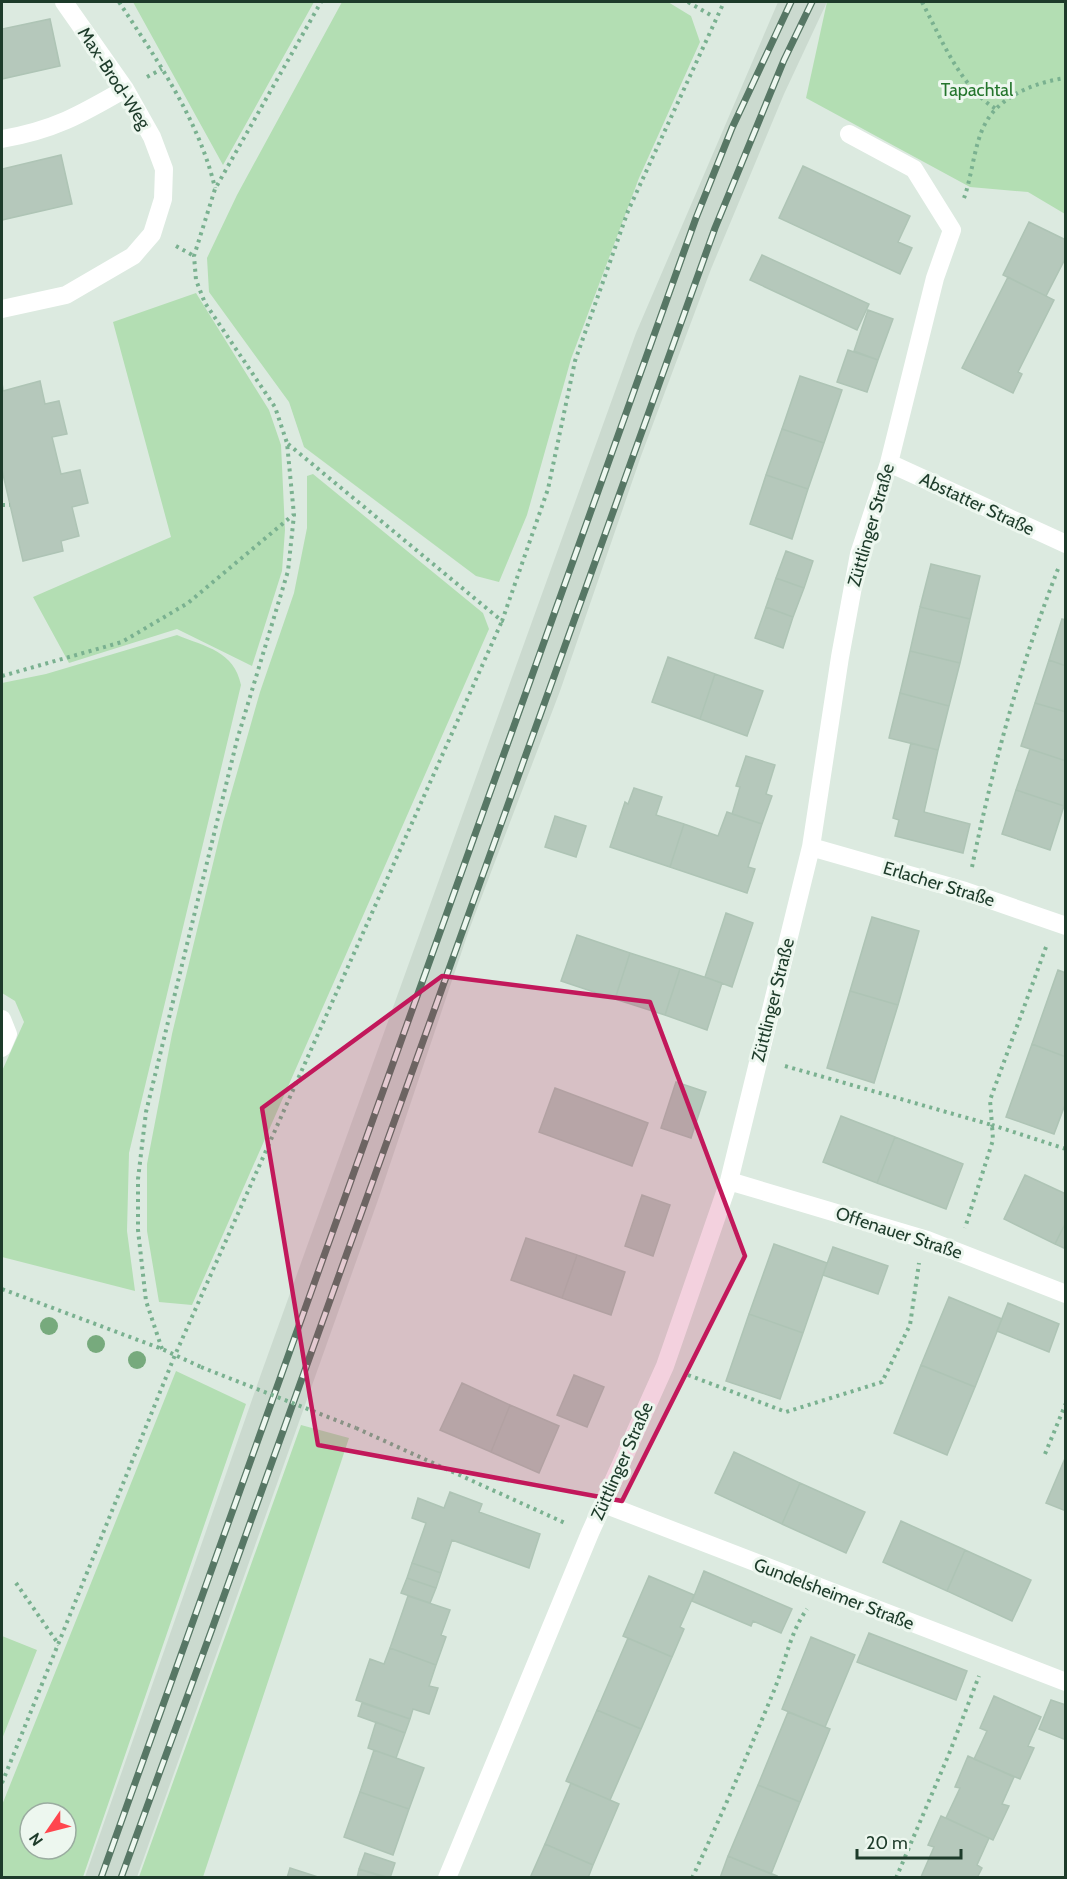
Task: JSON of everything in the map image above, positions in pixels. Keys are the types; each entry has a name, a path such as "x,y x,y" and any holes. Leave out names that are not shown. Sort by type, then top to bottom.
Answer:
{"street":[{"name":"Max-Brod-Weg","path":"2,309 66,295 133,256 152,234 163,199 164,169 152,137 125,89 64,2"},
{"path":"2,140 40,133 74,119 125,89"},
{"path":"849,134 914,170 952,230"},
{"name":"Züttlinger Straße","path":"447,1878 590,1533 665,1366 729,1181 811,847 840,657 859,554 890,463 934,278 952,230"},
{"name":"Abstatter Straße","path":"890,463 1063,552"},
{"name":"Erlacher Straße","path":"811,847 965,891 1060,924"},
{"path":"2,1019 8,1034 2,1048"},
{"name":"Offenauer Straße","path":"729,1181 927,1240 1065,1294"},
{"name":"Gundelsheimer Straße","path":"604,1504 1065,1682"}],"path":[{"path":"119,2 156,59 198,133 215,189"},
{"path":"162,1349 146,1301 138,1230 138,1179 146,1112 237,740 288,571 294,515 287,443 275,407 205,303 196,280 194,256 215,189 321,2"},
{"path":"688,2 714,17"},
{"path":"2,1783 175,1355 502,621 548,489 575,361 628,210 714,17 724,2"},
{"path":"922,2 968,83 983,101 996,109"},
{"path":"952,230 970,180 984,126 996,109 1018,93 1044,81 1065,78"},
{"path":"287,443 502,621"},
{"path":"2,504 10,505"},
{"path":"2,676 122,642 188,603 294,515"},
{"path":"965,891 1003,730 1032,636 1063,552"},
{"path":"958,1252 993,1140 990,1100 1060,924"},
{"path":"759,1058 992,1125 1065,1149"},
{"path":"665,1366 786,1412 882,1382 910,1325 920,1263 927,1240"},
{"path":"2,1289 162,1349 356,1428 460,1477 590,1533"},
{"path":"1045,1454 1065,1403"},
{"path":"16,1583 59,1646"},
{"path":"692,1878 733,1791 784,1666 795,1627 823,1589"},
{"path":"896,1878 949,1754 987,1653"}],"highlighted area":[{"path":"442,976 650,1002 745,1256 622,1501 318,1445 262,1108"}],"shaded area":[{"path":"778,2 827,2 784,94 711,269 641,456 560,691 469,930 378,1200 137,1877 85,1877 261,1374 636,333"}],"green space":[{"path":"133,2 314,2 223,165"},
{"path":"342,2 668,2 691,16 700,42 639,178 571,359 527,515 499,582 476,576 304,447 289,402 209,292 207,258 237,195"},
{"name":"Tapachtal","path":"827,2 1065,2 1065,214 1028,192 970,187 806,98"},
{"path":"196,293 269,410 281,445 285,530 282,571 252,666 177,629 69,663 33,597 171,537 113,322"},
{"path":"313,474 483,613 489,629 192,1305 159,1302 147,1231 147,1164 172,1034 223,822 260,692 294,593 307,528 307,476"},
{"path":"177,635 208,647 225,657 232,665 241,685 129,1153 127,1231 135,1291 2,1257 2,1071 24,1022 15,1001 2,993 2,683 46,674"},
{"path":"176,1371 246,1404 83,1877 2,1877 2,1805"},
{"path":"301,1425 349,1438 203,1877 139,1877"},
{"path":"2,1636 37,1650 2,1739"}],"building":[{"path":"50,19 60,66 2,79 2,29"},
{"path":"61,155 72,204 2,220 2,169"},
{"path":"803,166 910,216 898,242 912,248 900,274 779,218"},
{"path":"1029,222 1066,240 1066,257 1046,296 1003,275"},
{"path":"762,255 869,304 857,330 750,280"},
{"path":"1008,277 1054,300 1018,372 1022,374 1013,393 962,368"},
{"path":"868,310 893,319 878,360 854,351"},
{"path":"848,350 878,360 867,392 837,382"},
{"path":"800,376 842,390 824,443 782,429"},
{"path":"40,381 45,404 59,401 67,434 52,437 61,474 80,470 88,503 72,507 79,536 61,541 63,551 23,561 2,470 2,382 3,391"},
{"path":"782,429 824,443 808,489 766,475"},
{"path":"766,475 808,489 792,539 750,524"},
{"path":"786,551 813,561 804,588 776,578"},
{"path":"931,564 980,576 970,619 920,607"},
{"path":"776,578 804,588 793,617 766,607"},
{"path":"766,607 793,617 783,648 755,638"},
{"path":"920,607 970,619 960,663 910,651"},
{"path":"1062,619 1066,620 1066,666 1049,660"},
{"path":"910,651 960,663 949,706 900,693"},
{"path":"668,657 715,674 700,719 652,702"},
{"path":"1049,660 1066,666 1066,712 1035,703"},
{"path":"715,674 763,691 747,736 700,719"},
{"path":"900,693 949,706 938,750 889,738"},
{"path":"1035,703 1066,712 1066,761 1021,746"},
{"path":"911,743 938,750 924,812 970,824 963,853 895,836 899,820 893,818"},
{"path":"1030,749 1066,761 1064,806 1016,790"},
{"path":"746,756 775,765 766,794 772,796 762,824 732,814 740,787 736,786"},
{"path":"634,788 662,797 656,815 684,824 670,867 610,847 625,802 628,804"},
{"path":"1016,790 1064,806 1050,850 1002,834"},
{"path":"727,812 762,824 748,867 755,869 747,893 670,867 684,824 718,836"},
{"path":"555,816 586,826 576,857 545,847"},
{"path":"726,913 753,923 732,987 705,977"},
{"path":"872,917 919,931 898,1005 850,991"},
{"path":"577,935 630,953 615,999 561,981"},
{"path":"630,953 680,969 665,1015 615,999"},
{"path":"680,969 722,983 707,1030 665,1015"},
{"path":"1058,970 1066,973 1066,1057 1032,1044"},
{"path":"850,991 898,1005 874,1083 827,1068"},
{"path":"1032,1044 1066,1057 1066,1102 1054,1134 1006,1117"},
{"path":"676,1082 706,1092 691,1138 661,1128"},
{"path":"555,1088 648,1123 632,1166 539,1132"},
{"path":"841,1116 895,1137 877,1183 823,1162"},
{"path":"895,1137 963,1164 946,1209 877,1183"},
{"path":"1025,1175 1066,1194 1066,1222 1055,1244 1004,1219"},
{"path":"642,1195 670,1205 653,1256 625,1246"},
{"path":"1066,1222 1066,1249 1055,1244"},
{"path":"526,1238 577,1255 562,1298 511,1280"},
{"path":"774,1244 827,1263 803,1333 749,1314"},
{"path":"833,1247 888,1266 878,1294 823,1275"},
{"path":"577,1255 625,1272 611,1315 562,1298"},
{"path":"949,1297 1002,1319 975,1387 921,1365"},
{"path":"1008,1303 1059,1324 1049,1352 997,1331"},
{"path":"749,1314 803,1333 780,1399 726,1381"},
{"path":"921,1365 975,1387 947,1455 894,1433"},
{"path":"574,1375 604,1387 587,1427 557,1415"},
{"path":"462,1383 510,1405 491,1452 440,1430"},
{"path":"510,1405 559,1426 539,1473 491,1452"},
{"path":"734,1452 800,1483 782,1524 715,1493"},
{"path":"1066,1456 1066,1511 1046,1503"},
{"path":"800,1483 865,1512 846,1553 782,1524"},
{"path":"450,1492 482,1504 479,1512 540,1534 529,1568 452,1540 441,1573 412,1563 426,1523 412,1518 418,1498 444,1508"},
{"path":"901,1521 965,1550 947,1591 883,1562"},
{"path":"965,1550 1031,1580 1012,1621 947,1591"},
{"path":"412,1563 441,1573 436,1588 407,1578"},
{"path":"704,1571 792,1609 781,1633 753,1621 751,1626 692,1601"},
{"path":"649,1576 694,1595 680,1627 684,1629 672,1657 623,1636"},
{"path":"407,1578 436,1588 430,1603 401,1593"},
{"path":"408,1596 450,1610 441,1635 446,1637 436,1665 390,1648"},
{"path":"869,1633 967,1671 956,1700 857,1662"},
{"path":"811,1637 855,1655 825,1727 782,1709"},
{"path":"628,1638 672,1657 641,1729 597,1710"},
{"path":"390,1648 436,1665 429,1686 438,1688 429,1714 413,1709 410,1719 356,1700 370,1659 384,1664"},
{"path":"994,1696 1041,1717 1028,1746 1034,1748 1020,1779 974,1759 987,1731 980,1728"},
{"path":"1051,1700 1066,1705 1066,1740 1039,1729"},
{"path":"362,1703 410,1719 405,1733 358,1716"},
{"path":"597,1710 641,1729 610,1800 566,1781"},
{"path":"788,1712 830,1729 800,1802 758,1785"},
{"path":"376,1722 405,1733 396,1758 368,1748"},
{"path":"374,1750 424,1768 409,1809 360,1792"},
{"path":"968,1756 1014,1777 1002,1804 1009,1806 993,1840 946,1818 960,1788 955,1787"},
{"path":"571,1783 619,1804 593,1865 545,1844"},
{"path":"758,1785 800,1802 771,1874 728,1856"},
{"path":"360,1792 409,1809 393,1855 344,1837"},
{"path":"941,1816 989,1838 977,1865 982,1868 977,1878 921,1877 934,1847 928,1845"},
{"path":"545,1844 593,1865 588,1878 530,1878"},
{"path":"365,1853 395,1863 390,1878 359,1869"},
{"path":"728,1856 777,1876 776,1878 720,1878"},
{"path":"290,1868 321,1878 287,1878"},
{"path":"359,1869 386,1878 357,1878"}],"railway":[{"path":"101,1878 696,218 732,128 791,2"},
{"path":"121,1878 715,228 784,60 812,2"}]}
